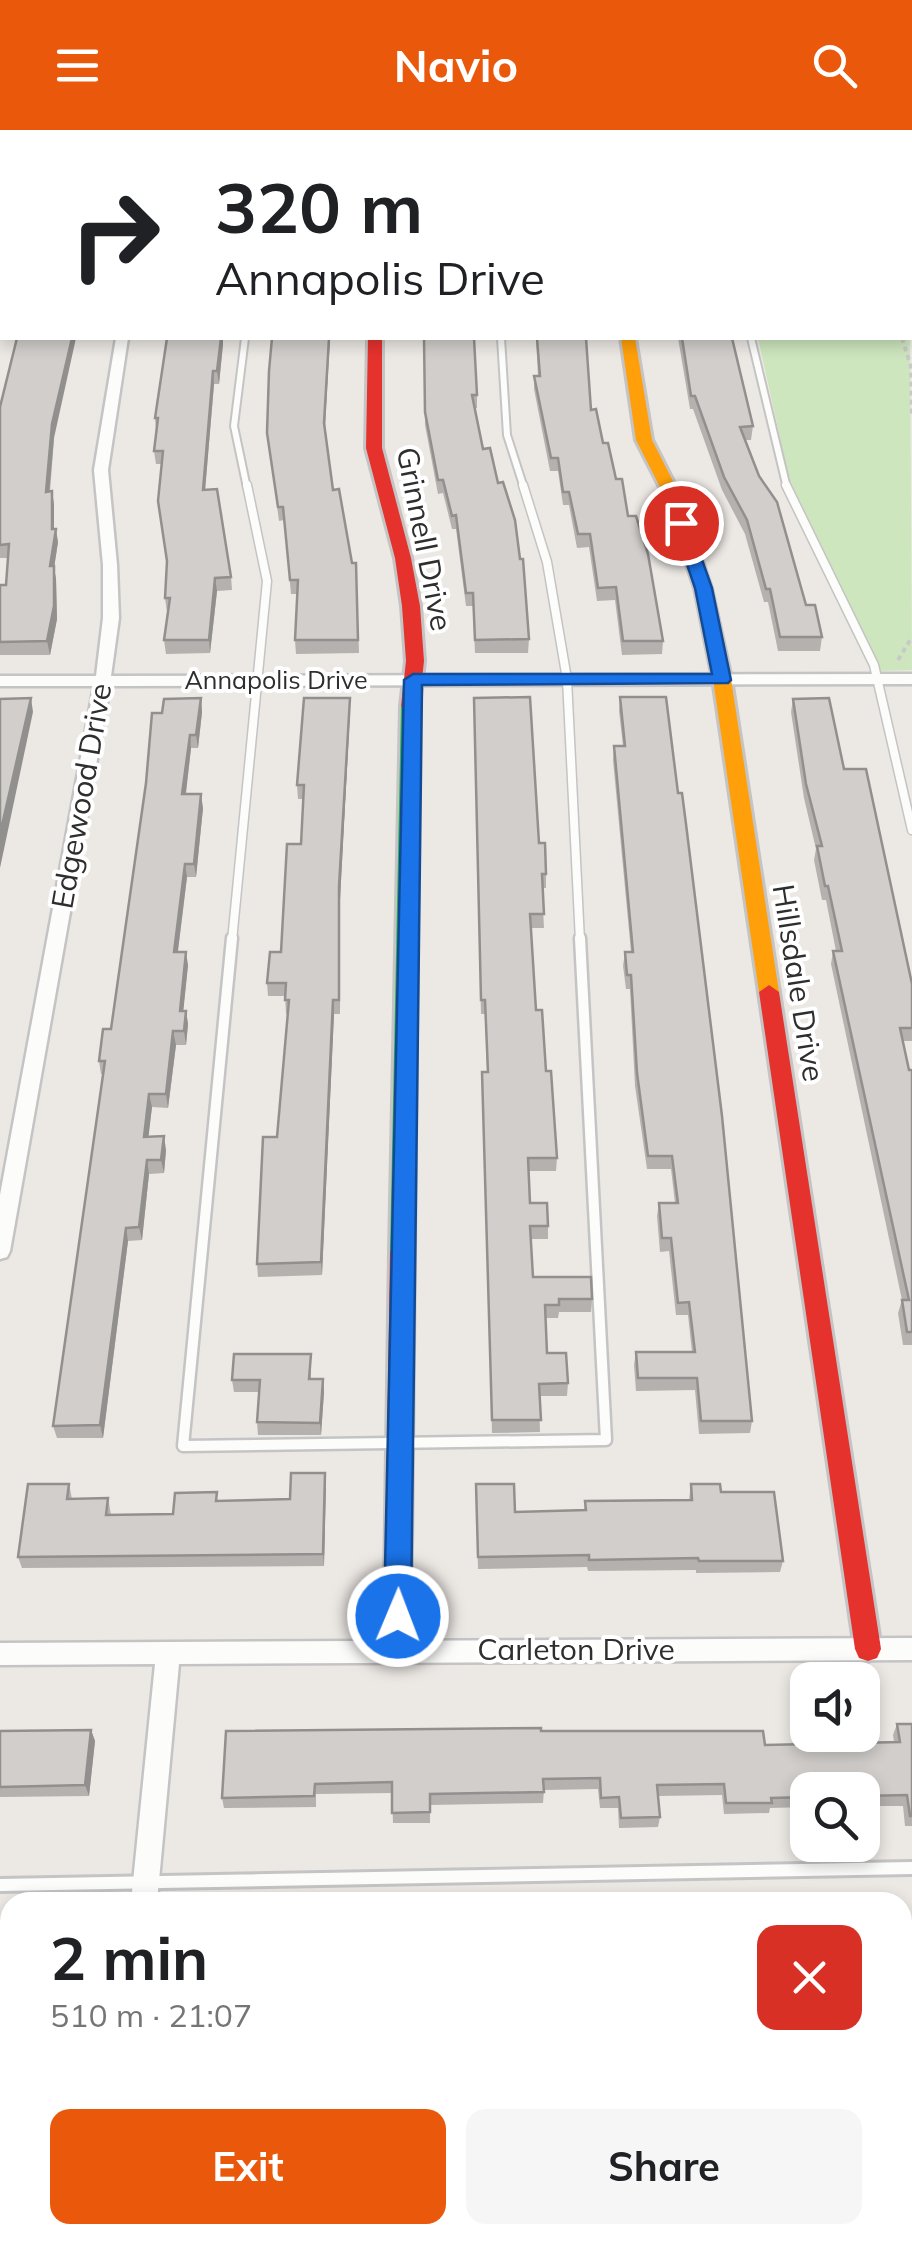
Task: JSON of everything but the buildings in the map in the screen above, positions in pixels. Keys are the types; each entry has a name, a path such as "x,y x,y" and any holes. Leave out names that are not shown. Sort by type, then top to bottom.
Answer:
{"street":[{"name":"Edgewood Drive","path":"0,1251 111,618 101,470 122,340"},
{"name":"Grinnell Drive","path":"375,340 374,448 403,558 411,606 413,680 397,1651"},
{"name":"Hillsdale Drive","path":"628,340 644,440 670,491 703,588 722,680 868,1649"},
{"name":"Annapolis Drive","path":"0,681 722,680 875,672 912,678"},
{"name":"Carleton Drive","path":"0,1654 912,1649"},
{"path":"146,1892 168,1655"}],"lane":[{"path":"246,340 234,426 267,581 183,1446 606,1440 566,680 546,562 507,434 500,340"},
{"path":"751,340 784,479 875,672 912,830"},
{"path":"205,1892 912,1868"},
{"path":"0,1885 114,1892"}],"path":[{"path":"903,340 911,368 912,414"},
{"path":"875,672 895,665 912,636"}],"green space":[{"path":"758,340 910,340 912,670 879,671 789,478"}],"traffic: fast":[{"path":"402,1252 410,706"}],"traffic: slow":[{"path":"628,340 644,440 670,491 703,588 722,679 769,992"}],"traffic: jam":[{"path":"375,340 374,448 403,558 411,606 415,661 410,706"},
{"path":"769,992 868,1649"},
{"path":"397,1651 402,1252"}],"route":[{"path":"398,1616 413,680 722,680 703,588 681,523"}]}
